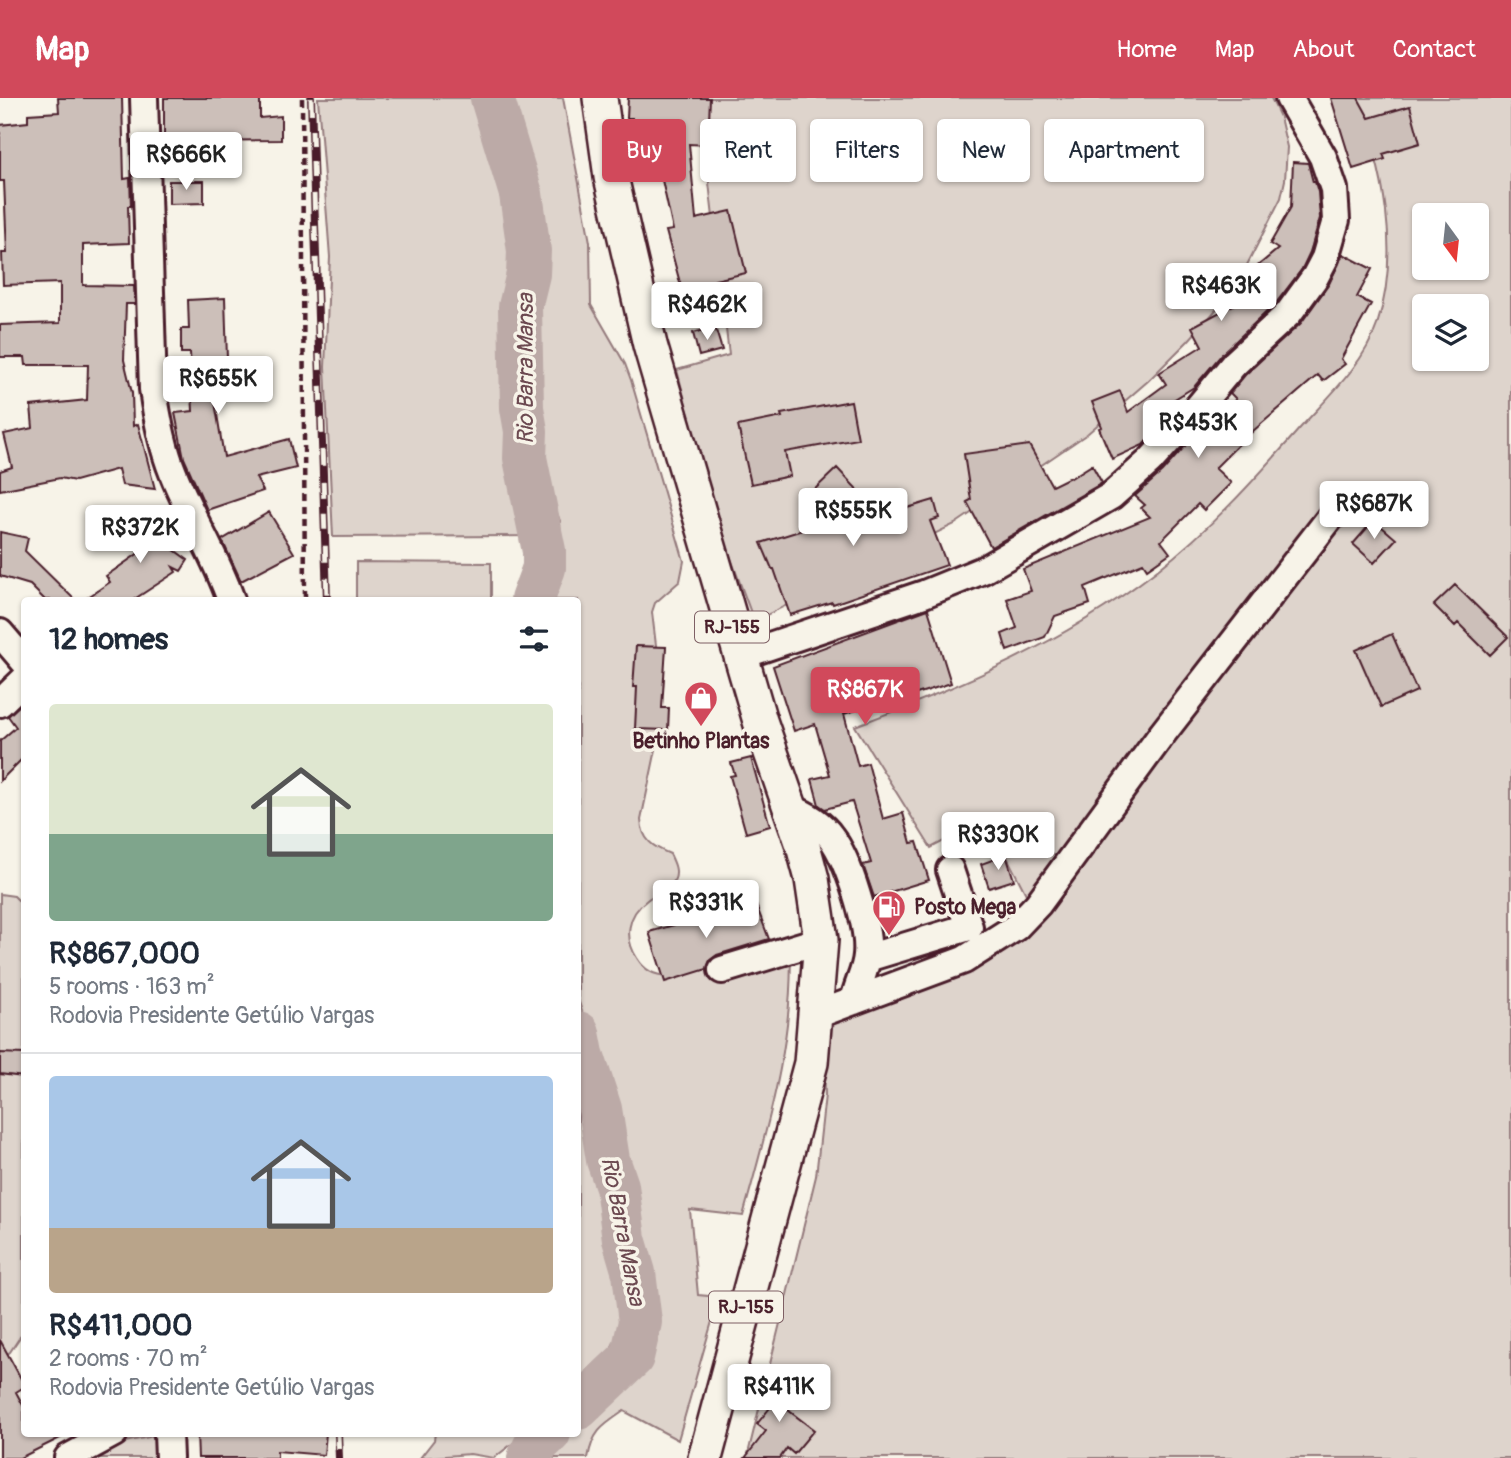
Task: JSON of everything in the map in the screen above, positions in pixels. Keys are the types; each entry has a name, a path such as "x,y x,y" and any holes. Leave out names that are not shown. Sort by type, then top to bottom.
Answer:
{"main road":[{"name":"RJ-155","path":"600,98 611,177 646,332 740,656 792,809 812,879 821,940 811,1063 705,1458"}],"street":[{"path":"144,98 153,389 157,418 173,473 230,597"},
{"path":"740,656 924,594 983,570 1111,496 1150,461 1234,364 1288,314 1325,258 1336,220 1334,189 1323,157 1289,98"},
{"path":"816,1015 964,960 1016,927 1038,904 1163,733 1337,509"},
{"path":"0,633 21,658"},
{"path":"0,703 21,683"},
{"path":"792,809 804,814 832,837 857,897 867,937 867,958 854,1001"},
{"path":"867,958 969,927 950,870"},
{"path":"722,970 821,940"},
{"path":"68,1458 107,1437"},
{"path":"168,1437 169,1458"}],"path":[{"path":"302,98 305,597"}],"shaded area":[{"path":"318,98 479,98 486,143 514,232 518,255 508,301 518,465 529,536 333,537 325,367 330,257"},
{"path":"500,98 563,98 590,242 591,305 625,364 631,380 684,561 680,581 655,603 652,612 658,662 659,723 658,740 641,820 646,838 658,849 670,854 676,874 671,884 647,900 635,913 630,927 630,943 647,969 668,976 790,938 789,1009 784,1044 770,1113 743,1216 690,1210 698,1295 719,1297 678,1440 624,1411 596,1435 588,1458 537,1458 536,1454 553,1437 581,1437 581,1414 639,1358 647,1328 647,1310 611,1120 581,1008 581,597 555,597 561,539 560,521 536,458 528,372 532,308 541,270 529,188"},
{"path":"702,98 1271,98 1280,117 1287,147 1285,180 1281,198 1247,265 1225,300 1148,381 1087,434 955,524 754,621 715,515 677,370 729,355 709,182 796,182 796,119 704,119"},
{"path":"1355,98 1511,98 1511,1458 747,1458 816,1176 825,1095 824,1059 831,1028 838,1018 973,949 1029,900 987,818 931,848 855,726 935,695 1011,661 1084,621 1120,598 1175,556 1250,484 1354,367 1377,325 1388,269 1388,240 1386,210 1374,152"},
{"path":"356,562 491,563 491,597 356,597"},
{"path":"0,894 14,896 21,903 21,1336 10,1352 0,1359"},
{"path":"581,1076 593,1116 600,1168 624,1285 619,1329 611,1349 581,1387"},
{"path":"159,1437 160,1458 86,1458 115,1444"},
{"path":"434,1437 521,1437 494,1458 470,1454 420,1458"}],"building":[{"path":"58,98 122,98 124,179 130,178 129,243 83,245 83,285 134,286 135,304 126,304 124,360 132,393 133,426 138,424 155,489 122,485 118,469 75,481 60,478 0,490 0,471 12,467 4,434 33,428 31,406 87,400 88,365 26,365 25,357 0,357 0,325 60,323 60,283 3,285 2,253 7,253 4,181 0,181 0,125 28,122 28,114 59,112"},
{"path":"164,98 260,98 260,118 281,116 281,140 164,141"},
{"path":"628,98 710,98 709,119 700,119 700,145 689,144 696,219 731,211 746,273 715,280 716,284 683,294 666,231 673,230 662,182 686,182 686,119 627,118"},
{"path":"1331,98 1358,98 1369,118 1410,106 1420,143 1383,154 1385,159 1353,169"},
{"path":"1293,162 1308,163 1318,192 1320,218 1302,269 1276,303 1223,353 1194,387 1170,402 1175,410 1143,445 1112,459 1092,402 1120,391 1128,412 1166,384 1159,373 1202,346 1192,327 1239,302 1229,290 1278,249 1270,244 1291,207"},
{"path":"169,181 204,181 204,203 169,204"},
{"path":"1343,254 1372,269 1357,297 1371,304 1341,359 1345,364 1323,381 1318,375 1245,438 1215,468 1231,483 1204,510 1198,504 1161,541 1170,553 1147,569 1143,563 1085,587 1090,604 1055,616 1045,637 1007,651 1002,634 1017,628 1007,599 1031,591 1023,569 1150,517 1141,508 1145,505 1135,496 1162,472 1194,436 1196,439 1236,399 1230,393 1245,375 1301,323 1329,284"},
{"path":"225,298 228,389 213,390 224,457 289,439 296,468 256,478 263,491 207,510 184,458 175,413 193,411 190,353 181,353 181,329 189,329 188,300"},
{"path":"715,327 722,350 699,356 693,333"},
{"path":"851,401 858,439 785,452 790,476 751,484 738,426 782,417 781,414"},
{"path":"1029,445 1052,486 1092,465 1102,483 991,547 967,502 971,500 964,454"},
{"path":"837,468 868,501 870,508 901,499 904,509 934,500 939,518 930,521 947,565 833,604 832,602 790,615 774,569 761,543 822,524 820,520 834,513 813,491"},
{"path":"269,512 294,553 241,581 222,540"},
{"path":"126,515 188,560 181,571 173,567 176,572 138,597 88,597 110,582 106,576 143,550 115,533"},
{"path":"1374,520 1396,539 1374,563 1353,544"},
{"path":"0,532 28,538 25,551 72,597 42,597 30,585 0,576"},
{"path":"1455,585 1508,637 1490,655 1458,623 1455,626 1434,605"},
{"path":"928,609 951,683 844,714 858,766 868,763 883,819 903,813 911,843 917,842 929,880 874,897 863,865 871,863 852,802 825,809 819,805 812,779 830,775 815,724 794,731 773,666"},
{"path":"1392,634 1417,691 1381,707 1356,650"},
{"path":"636,646 666,647 662,708 669,708 668,730 635,729 637,687 633,687"},
{"path":"21,704 21,760 0,781 0,741 16,727 8,716"},
{"path":"751,758 770,826 746,833 730,776 735,775 731,763"},
{"path":"1006,855 1014,880 989,888 981,864"},
{"path":"755,902 769,939 717,955 710,960 707,969 665,982 649,932"},
{"path":"0,1053 21,1054 21,1077 0,1074"},
{"path":"0,1340 21,1378 21,1389 16,1392 21,1401 21,1437 62,1437 20,1458 0,1458"},
{"path":"771,1376 798,1397 788,1410 814,1430 794,1454 787,1448 780,1458 745,1458 766,1431 757,1424 773,1404 758,1392"},
{"path":"197,1437 326,1437 324,1455 277,1451 277,1458 198,1458"}],"waterway":[{"name":"Rio Barra Mansa","path":"492,98 521,194 529,251 528,274 520,307 522,408 526,431 525,458 544,551 544,568 533,597"},
{"name":"Rio Barra Mansa","path":"581,1049 600,1109 608,1160 617,1186 624,1239 634,1273 640,1322 632,1357 581,1405"},
{"name":"Rio Barra Mansa","path":"529,1458 535,1446 545,1437"}],"railway":[{"path":"311,98 327,597"},
{"path":"338,1437 339,1458"}],"place":[{"name":"Betinho Plantas","path":"701,728"},
{"name":"Posto Mega","path":"889,937"}]}
